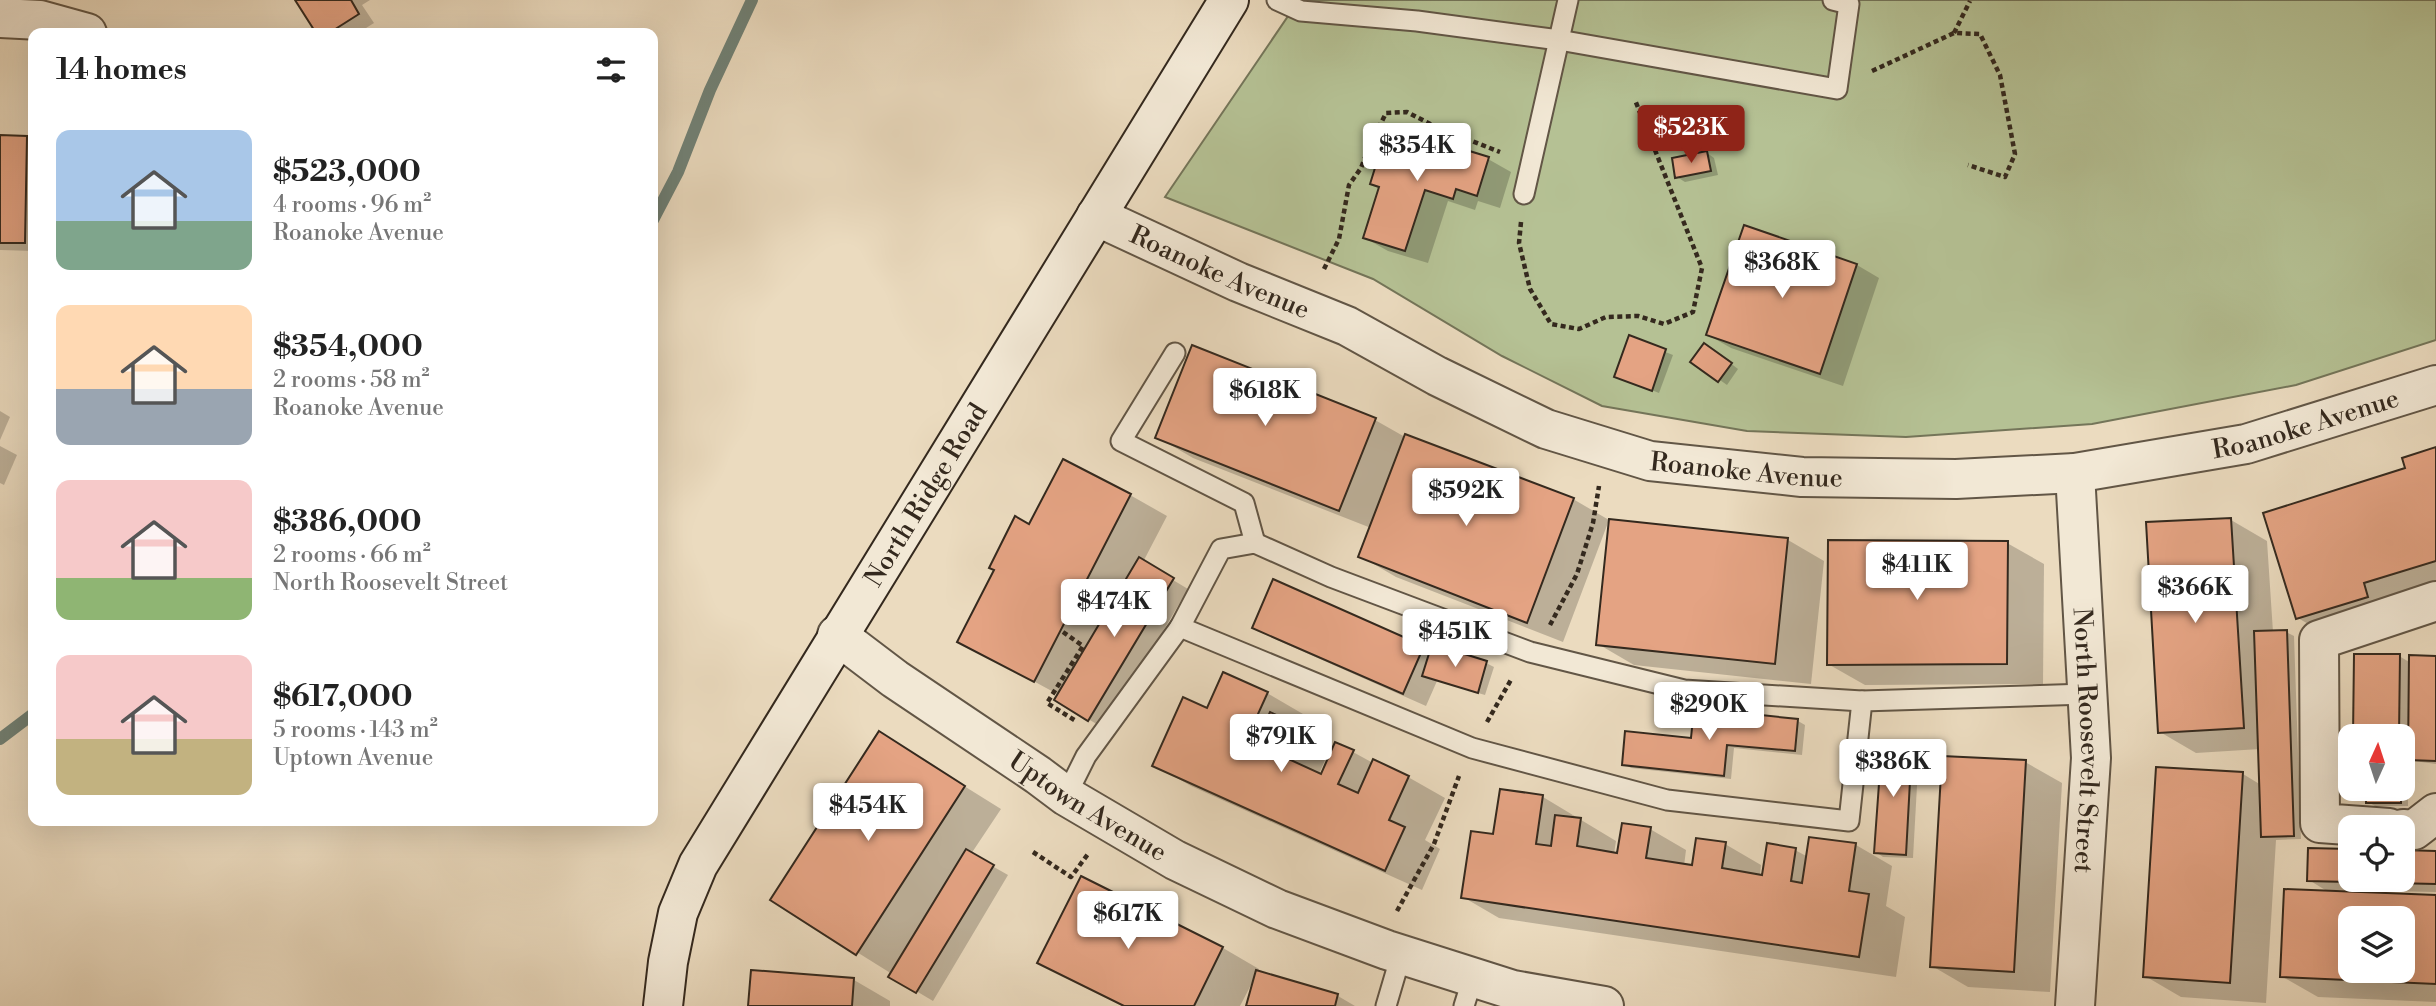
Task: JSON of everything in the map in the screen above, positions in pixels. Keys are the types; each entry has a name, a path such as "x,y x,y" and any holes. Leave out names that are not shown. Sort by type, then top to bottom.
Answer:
{"street":[{"name":"North Ridge Road","path":"663,1006 678,913 698,864 1229,0"},
{"path":"0,18 40,20 69,28"},
{"name":"Roanoke Avenue","path":"1096,216 1238,282 1347,326 1437,376 1546,429 1650,461 1802,477 1956,479 2075,474 2246,444 2436,385"},
{"name":"North Roosevelt Street","path":"2075,474 2091,758 2075,1006"},
{"path":"2338,824 2320,823 2319,640 2436,601"},
{"name":"Uptown Avenue","path":"837,635 895,679 1066,796 1175,860 1277,908 1401,955 1469,992 1513,990 1604,1006"},
{"path":"2415,829 2436,813"}],"lane":[{"path":"1277,0 1301,11 1417,21 1559,40 1837,89 1849,4 1833,0"},
{"path":"1524,194 1568,0"},
{"path":"1175,353 1121,440 1244,503 1255,543"},
{"path":"1066,796 1086,756 1180,627 1221,550 1255,543 1331,577 1542,655 1684,690 1862,701 2087,694"},
{"path":"1180,627 1472,748 1667,800 1849,821 1862,701"},
{"path":"1386,1006 1401,955"}],"path":[{"path":"1954,33 1970,1"},
{"path":"1837,89 1954,33 1980,34 2000,75 2015,155 2005,177 1968,165"},
{"path":"1524,194 1519,243 1530,289 1551,324 1579,329 1606,317 1638,316 1664,324 1693,312 1702,268 1635,100"},
{"path":"1324,269 1339,239 1349,185 1362,168 1369,146 1386,113 1407,112 1436,127 1500,152"},
{"path":"1548,627 1577,574 1593,523 1602,478"},
{"path":"1063,632 1083,646 1047,704 1078,722 1071,731"},
{"path":"1481,732 1513,676"},
{"path":"1395,917 1434,845 1460,774"},
{"path":"1033,852 1071,877 1091,851"}],"green space":[{"path":"1299,0 2436,0 2436,340 2296,385 2092,424 1906,437 1747,431 1602,406 1502,356 1373,279 1165,197"}],"building":[{"path":"295,0 351,0 359,14 337,28 313,28"},
{"path":"1404,131 1489,157 1477,196 1456,189 1453,199 1425,190 1405,251 1363,238 1379,187 1370,184 1384,139"},
{"path":"0,135 27,136 25,243 0,243"},
{"path":"1707,151 1711,171 1675,178 1672,158"},
{"path":"1744,225 1857,264 1820,374 1706,335"},
{"path":"1629,335 1666,349 1652,391 1614,377"},
{"path":"1704,343 1732,363 1718,382 1690,362"},
{"path":"1192,345 1376,418 1339,511 1155,438"},
{"path":"1405,434 1574,498 1527,623 1358,557"},
{"path":"2436,447 2436,561 2364,583 2368,597 2296,619 2263,513 2405,468 2402,458"},
{"path":"1063,459 1131,494 1034,682 957,642 994,570 989,568 1015,516 1029,524"},
{"path":"2231,518 2244,728 2158,733 2146,522"},
{"path":"1609,519 1788,538 1775,664 1596,645"},
{"path":"1828,540 2008,541 2007,664 1827,665"},
{"path":"1139,557 1174,578 1088,721 1054,700"},
{"path":"1273,579 1424,646 1403,694 1252,628"},
{"path":"2287,630 2294,836 2261,837 2254,631"},
{"path":"1432,644 1487,661 1478,693 1422,676"},
{"path":"2354,654 2400,654 2399,724 2353,724"},
{"path":"2409,655 2436,656 2436,761 2415,760 2415,724 2408,724"},
{"path":"1223,672 1268,692 1248,736 1257,741 1270,712 1296,724 1282,756 1321,774 1335,742 1354,750 1338,784 1358,793 1373,759 1409,776 1389,820 1405,827 1385,871 1152,766 1183,697 1207,708"},
{"path":"1694,708 1798,719 1795,751 1727,745 1724,776 1622,765 1625,731 1691,738"},
{"path":"879,731 965,786 856,955 770,900"},
{"path":"1882,742 1912,744 1906,855 1874,853"},
{"path":"1942,756 2026,760 2014,972 1930,967"},
{"path":"2156,767 2243,772 2230,983 2143,977"},
{"path":"1500,789 1543,795 1536,844 1551,846 1555,815 1581,818 1577,846 1617,853 1622,823 1651,827 1646,858 1692,865 1696,838 1726,842 1722,868 1762,875 1767,843 1796,848 1791,881 1802,883 1809,837 1856,843 1849,891 1869,894 1859,957 1461,898 1471,831 1493,834"},
{"path":"2366,802 2401,802 2401,803"},
{"path":"2308,848 2338,849 2338,882 2307,881"},
{"path":"966,849 994,865 916,993 888,977"},
{"path":"2415,850 2436,851 2436,884 2415,884"},
{"path":"1081,876 1223,947 1194,1006 1124,1006 1037,963"},
{"path":"2284,889 2436,895 2436,984 2414,983 2415,906 2338,906 2338,980 2280,977"},
{"path":"751,970 854,978 852,1006 748,1006"},
{"path":"1256,970 1338,994 1335,1006 1246,1006"}],"waterway":[{"path":"658,210 678,172 710,90 752,0"},
{"path":"0,739 28,718"}]}
